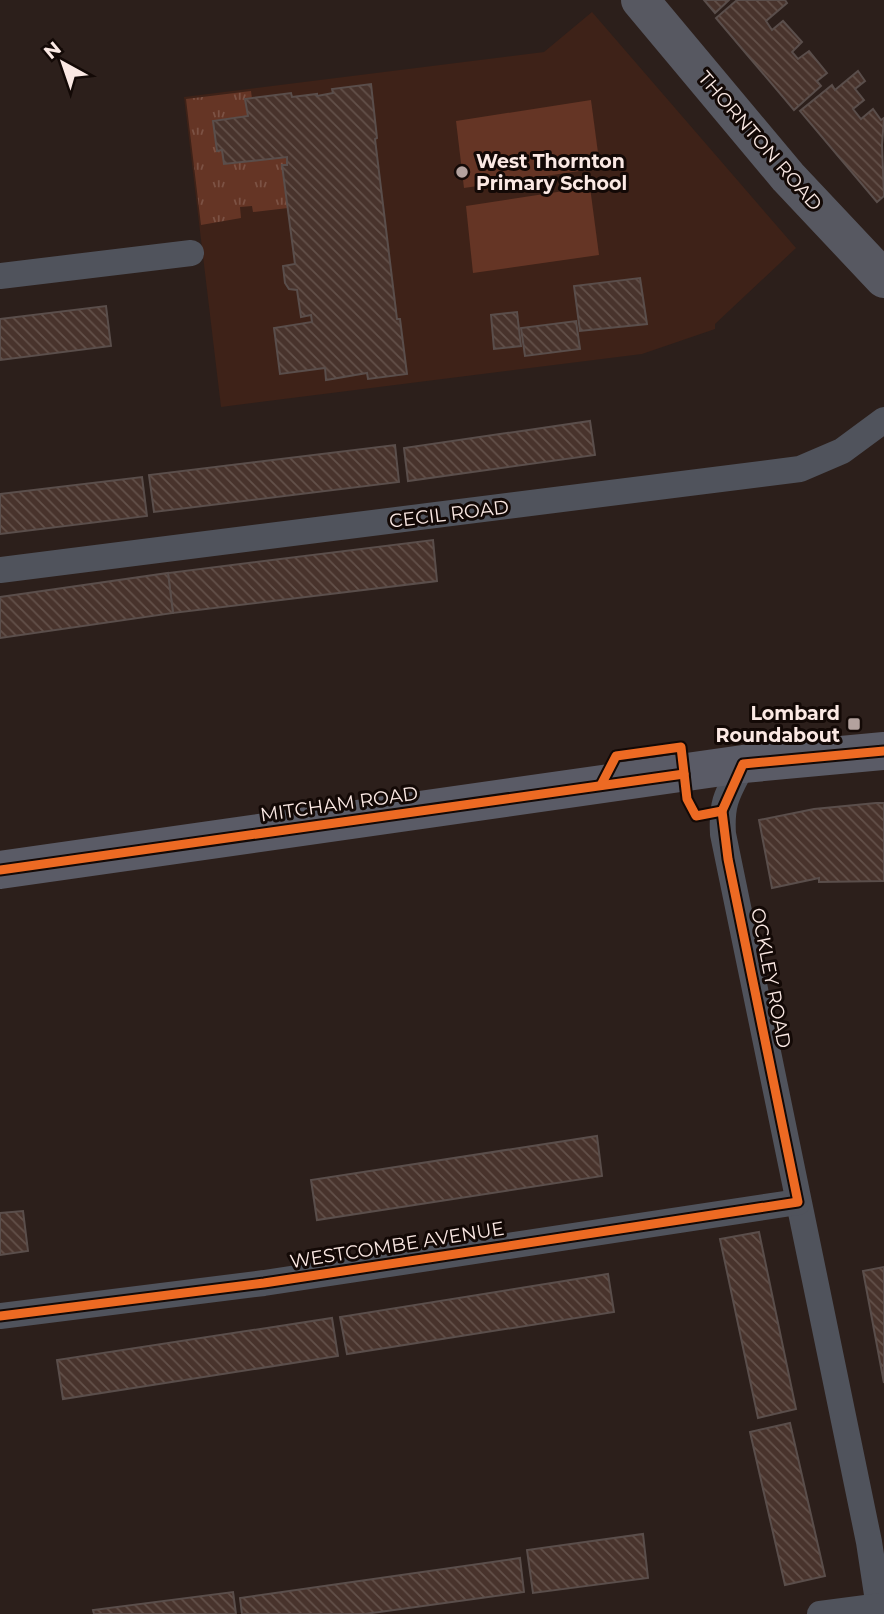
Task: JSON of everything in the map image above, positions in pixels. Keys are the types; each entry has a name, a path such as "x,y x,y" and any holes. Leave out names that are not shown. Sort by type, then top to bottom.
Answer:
{"highway":[{"name":"THORNTON ROAD","path":"640,0 788,177 884,279"}],"main road":[{"name":"MITCHAM ROAD","path":"0,870 743,764 884,751"}],"street":[{"path":"0,276 191,253"},
{"name":"CECIL ROAD","path":"0,570 800,469 842,451 884,420"},
{"name":"OCKLEY ROAD","path":"743,764 724,804 723,834 880,1610"},
{"name":"WESTCOMBE AVENUE","path":"0,1316 264,1283 799,1202"},
{"path":"820,1614 880,1610"}],"shaded area":[{"name":"West Thornton Primary School","path":"592,12 796,248 715,324 715,329 642,354 221,407 184,97 544,52"}],"green space":[{"path":"251,91 252,99 245,100 248,116 217,151 222,150 254,161 287,157 287,165 283,165 288,208 253,212 252,206 240,207 241,218 201,225 186,99"},
{"path":"591,100 600,168 464,188 456,121"},
{"path":"590,187 599,255 473,273 466,206"}],"building":[{"path":"704,0 729,0 715,13"},
{"path":"737,0 785,0 787,3 766,21 772,30 783,21 802,42 792,52 798,59 809,51 827,73 817,81 821,86 794,110 716,18"},
{"path":"858,71 865,81 855,89 864,100 853,109 861,119 873,109 881,120 884,118 884,196 877,202 800,111 832,85 835,90"},
{"path":"371,84 397,319 400,319 407,374 368,379 367,373 326,380 325,368 280,374 274,328 312,322 311,315 301,317 297,290 289,289 285,283 283,266 295,264 282,165 287,165 287,157 224,164 222,150 217,151 213,121 248,116 245,99 291,93 292,97 317,96 333,93 332,89"},
{"path":"640,278 647,324 580,331 574,286"},
{"path":"106,306 111,346 0,360 0,319"},
{"path":"517,312 521,346 494,349 491,315"},
{"path":"576,321 580,349 525,356 521,328"},
{"path":"590,421 595,455 408,481 404,448"},
{"path":"395,445 399,482 154,512 149,475"},
{"path":"142,477 147,516 0,534 0,494"},
{"path":"433,540 437,581 173,613 168,573"},
{"path":"168,573 173,613 0,638 0,597"},
{"path":"884,803 884,881 819,882 819,878 772,888 759,820 814,809"},
{"path":"597,1136 602,1176 317,1220 311,1180"},
{"path":"23,1211 28,1251 0,1255 0,1213"},
{"path":"759,1232 796,1409 758,1418 720,1239"},
{"path":"884,1267 884,1383 863,1271"},
{"path":"608,1274 614,1312 347,1354 340,1317"},
{"path":"332,1318 338,1356 63,1399 57,1360"},
{"path":"790,1423 825,1576 785,1585 750,1432"},
{"path":"643,1534 648,1578 533,1593 527,1550"},
{"path":"520,1558 524,1592 365,1614 242,1614 240,1598"},
{"path":"233,1592 236,1614 94,1614 93,1610"}],"cycle path":[{"path":"601,785 616,756 681,747 687,799 696,816 722,811"},
{"path":"0,1316 264,1283 798,1202 728,859 722,811 743,764 884,751"},
{"path":"0,870 684,774"}],"place":[{"name":"West Thornton Primary School","path":"462,172"},
{"name":"Lombard Roundabout","path":"854,724"}]}
